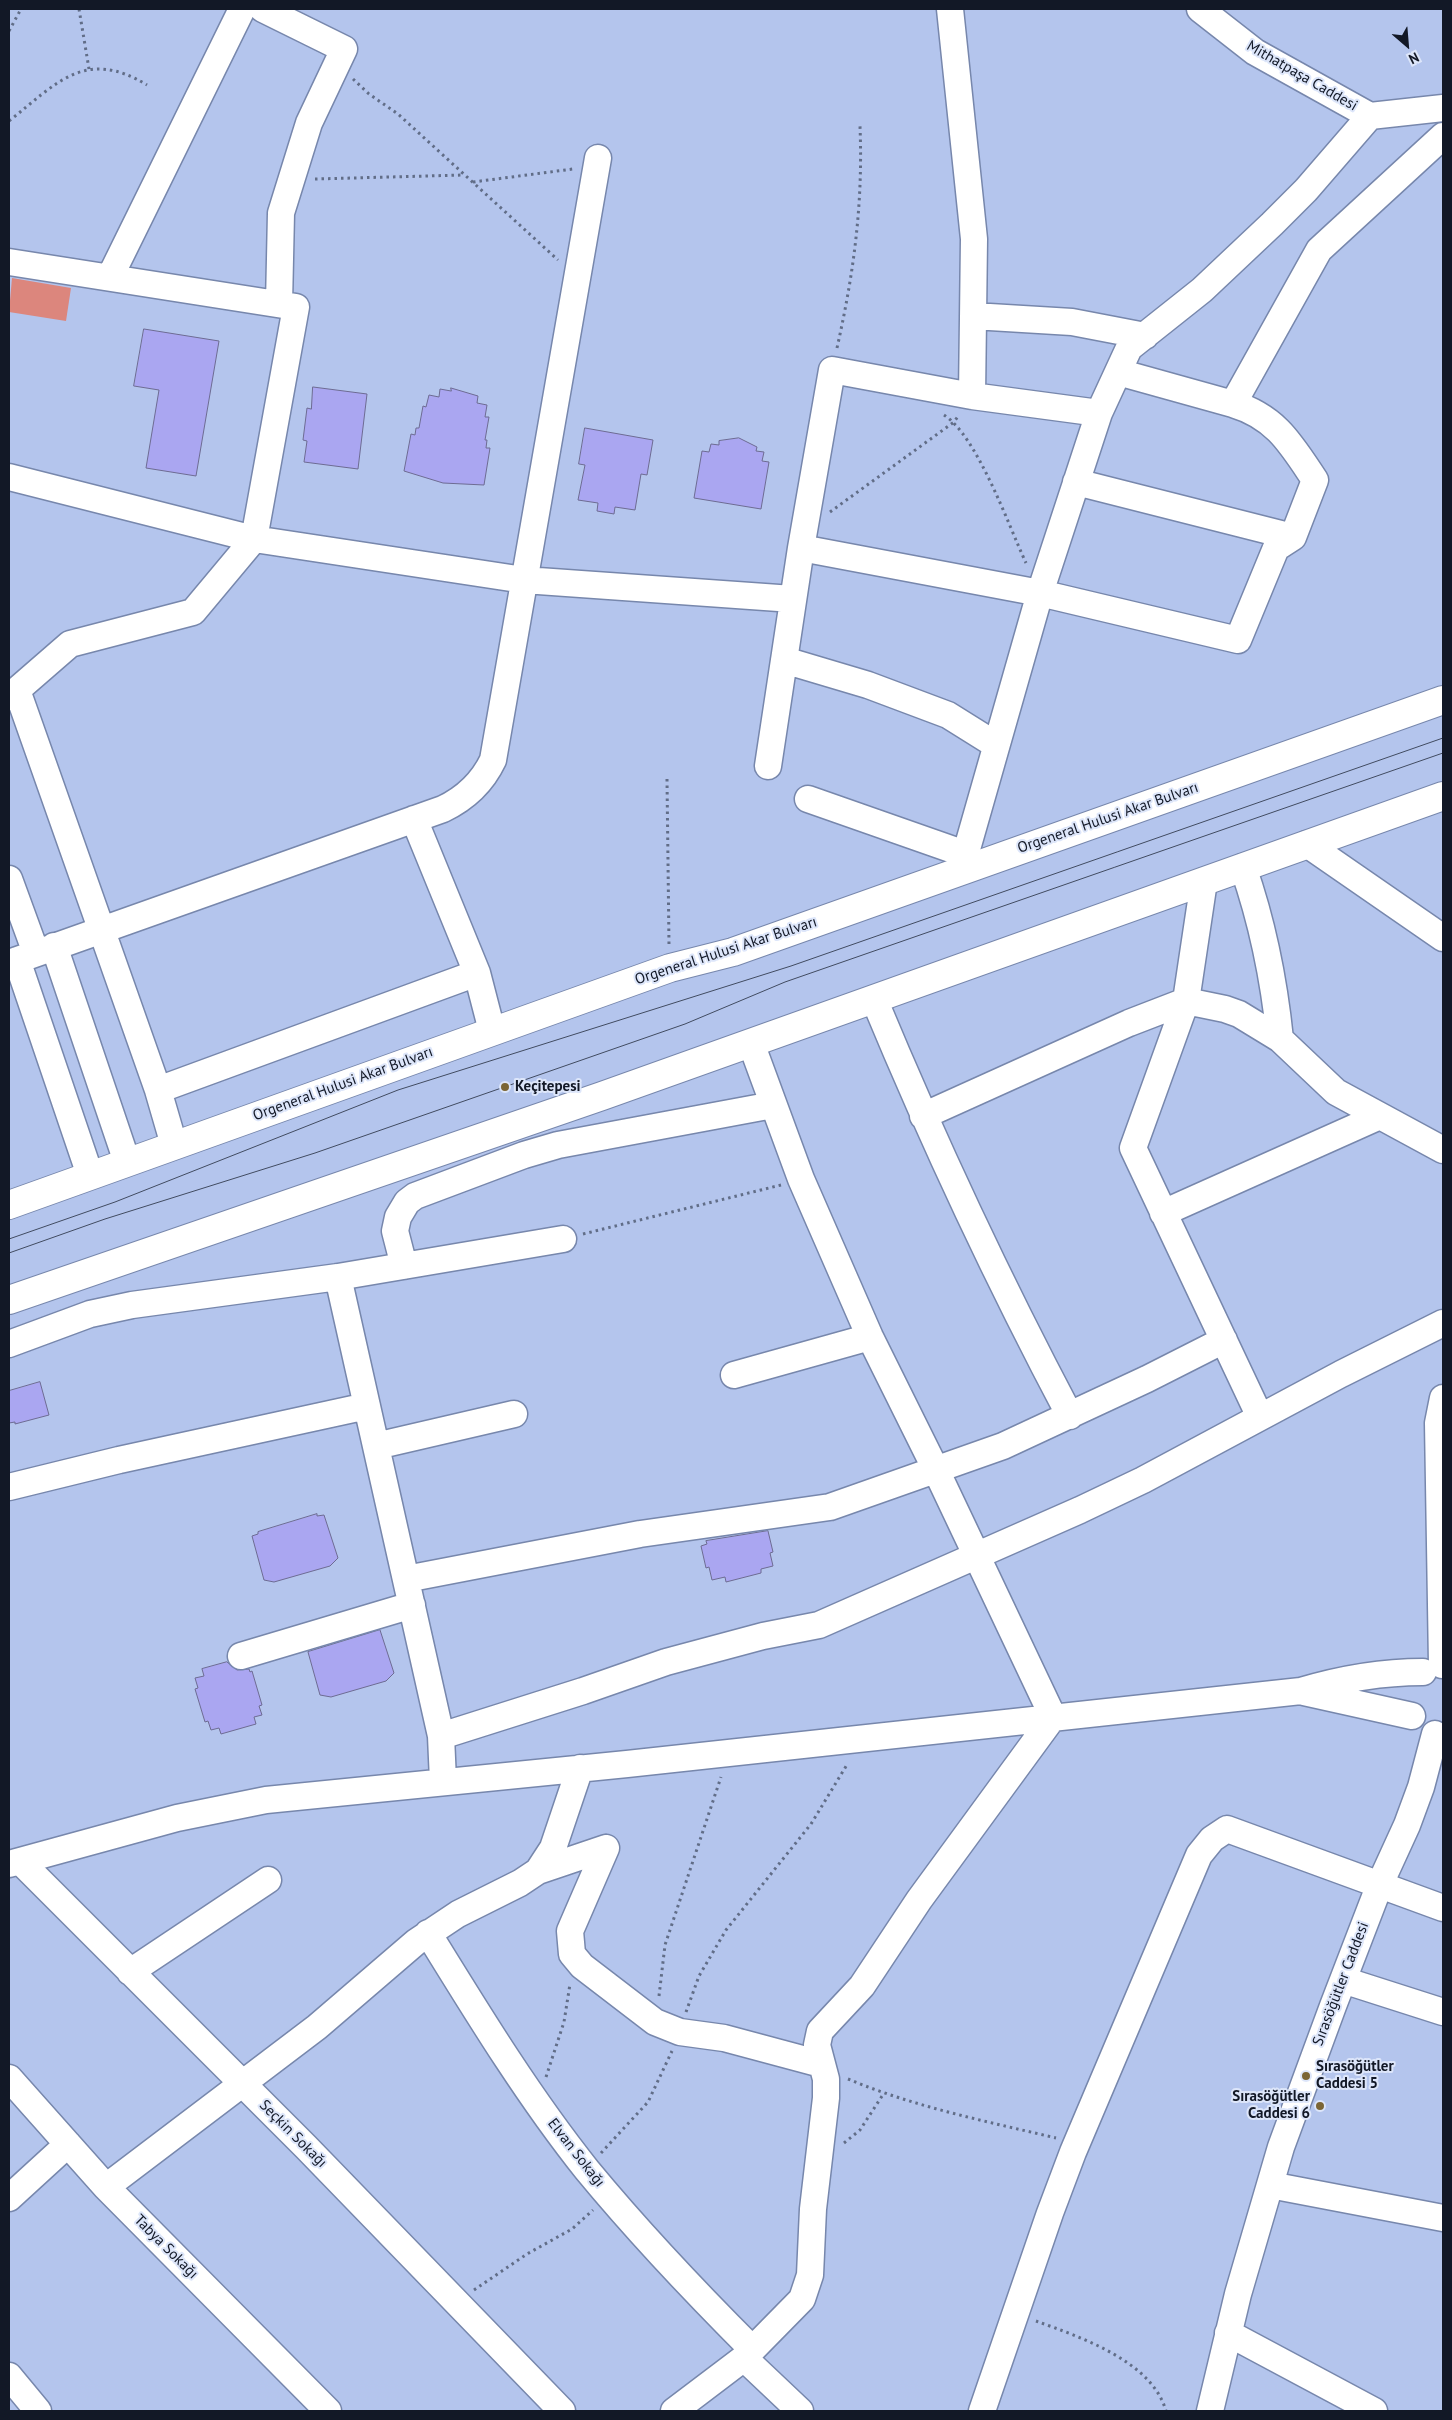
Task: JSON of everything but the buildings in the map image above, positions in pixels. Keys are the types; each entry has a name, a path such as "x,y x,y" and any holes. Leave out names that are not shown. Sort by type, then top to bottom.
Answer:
{"main road":[{"name":"Orgeneral Hulusi Akar Bulvarı","path":"9,1204 670,968 734,952 963,862 1443,700"},
{"path":"9,1300 751,1043 1443,796"}],"street":[{"path":"110,277 242,9"},
{"path":"263,9 344,49 310,123 281,213 279,304"},
{"path":"950,9 974,239 972,396"},
{"name":"Mithatpaşa Caddesi","path":"1200,9 1255,52 1370,116 1443,108"},
{"path":"808,799 963,862 1040,593 1099,413 1129,348 1202,290 1272,224 1370,116"},
{"path":"1232,404 1319,250 1443,136"},
{"path":"29,956 443,809 464,797 481,781 493,760 597,162"},
{"path":"9,262 296,307 254,539 193,612 70,644 13,693 158,1090 174,1146"},
{"path":"973,316 1072,322 1145,336"},
{"path":"768,766 793,600 832,370 972,396 1099,413"},
{"path":"803,540 1238,640 1276,548 1293,537 1315,480 1282,433 1271,422 1246,408 1118,372"},
{"path":"9,477 254,539 524,580 793,600"},
{"path":"1076,482 1293,537"},
{"path":"784,660 868,684 948,715 996,745"},
{"path":"414,819 477,972 492,1031"},
{"path":"1307,844 1443,938"},
{"path":"1243,867 1258,914 1270,963 1280,1040"},
{"path":"9,879 90,1175"},
{"path":"1204,881 1186,1001 1133,1148 1260,1416"},
{"path":"29,956 127,1162"},
{"path":"158,1090 477,972"},
{"path":"874,998 923,1116 975,1231 1070,1416"},
{"path":"923,1116 1129,1023 1186,1001 1218,1007 1239,1014 1280,1040 1336,1092 1443,1150"},
{"path":"751,1043 801,1179 870,1337 936,1470 1053,1717"},
{"path":"404,1266 395,1231 396,1224 401,1210 415,1196 524,1155 558,1145 773,1105"},
{"path":"1163,1213 1380,1116"},
{"path":"9,1344 90,1314 132,1304 338,1277 563,1239"},
{"path":"338,1277 441,1736 442,1781"},
{"path":"441,1736 583,1691 666,1662 818,1624 976,1556 1142,1480 1260,1416 1443,1324"},
{"path":"734,1375 870,1337"},
{"path":"406,1579 640,1534 830,1507 1003,1446 1070,1416 1224,1340"},
{"path":"1436,1668 1438,1422 1443,1398"},
{"path":"9,1487 367,1406"},
{"path":"376,1446 514,1414"},
{"path":"241,1656 412,1605"},
{"path":"15,1862 223,1807 309,1794 729,1753 1301,1691 1358,1677 1436,1668"},
{"path":"1436,1668 1411,1687 1408,1697 1412,1716 1418,1725 1439,1735"},
{"path":"1301,1691 1412,1716"},
{"path":"674,2411 748,2353 802,2299 810,2275 818,2164 826,2098 826,2079 817,2045 820,2031 862,1986 925,1892 1053,1717"},
{"name":"Sırasöğütler Caddesi","path":"1210,2411 1228,2333 1270,2184 1306,2076 1380,1884 1418,1795 1439,1735"},
{"path":"538,1870 553,1848 580,1768"},
{"path":"982,2411 1050,2212 1199,1855 1212,1839 1227,1829 1443,1908"},
{"path":"106,2187 243,2085 337,2011 393,1961 428,1933 475,1904 520,1883 538,1870 606,1848 570,1931 572,1954 582,1966 655,2022 680,2032 724,2038 822,2066"},
{"name":"Seçkin Sokağı","path":"15,1862 130,1972 243,2085 562,2411"},
{"path":"130,1972 268,1880"},
{"name":"Elvan Sokağı","path":"428,1933 536,2100 587,2169 658,2253 800,2411"},
{"path":"1343,1980 1443,2012"},
{"name":"Tabya Sokağı","path":"9,2078 106,2187 328,2411"},
{"path":"9,2198 68,2144"},
{"path":"1270,2184 1443,2218"},
{"path":"1228,2333 1374,2411"},
{"path":"9,2376 38,2411"}],"path":[{"path":"9,31 21,9"},
{"path":"78,9 89,70"},
{"path":"338,61 357,84 398,114 577,277"},
{"path":"9,122 64,78 89,70 102,69 124,73 147,85"},
{"path":"832,370 849,292 858,231 861,187 860,126"},
{"path":"472,182 597,162"},
{"path":"292,179 464,175"},
{"path":"803,540 954,422 972,445 1040,593"},
{"path":"667,778 670,968"},
{"path":"563,1239 669,1214 801,1179"},
{"path":"587,2169 648,2102 680,2032 692,1994 712,1953 742,1908 786,1857 811,1824 846,1768 860,1738"},
{"path":"655,2022 665,1945 729,1753"},
{"path":"536,2100 549,2071 564,2022 572,1954"},
{"path":"822,2066 884,2093 951,2114 1078,2143"},
{"path":"818,2164 860,2130 884,2093"},
{"path":"457,2302 505,2268 580,2223 594,2208 604,2190"},
{"path":"1016,2314 1088,2339 1146,2376 1166,2411"}],"shaded area":[{"path":"12,278 71,288 66,321 9,312"}],"tram line":[{"path":"9,1239 115,1202 398,1090 791,966 1443,738"},
{"path":"9,1253 105,1219 315,1153 685,1024 785,982 1443,753"}],"place":[{"name":"Keçitepesi","path":"505,1087"},
{"name":"Sırasöğütler Caddesi 5","path":"1306,2076"},
{"name":"Sırasöğütler Caddesi 6","path":"1320,2106"}]}
